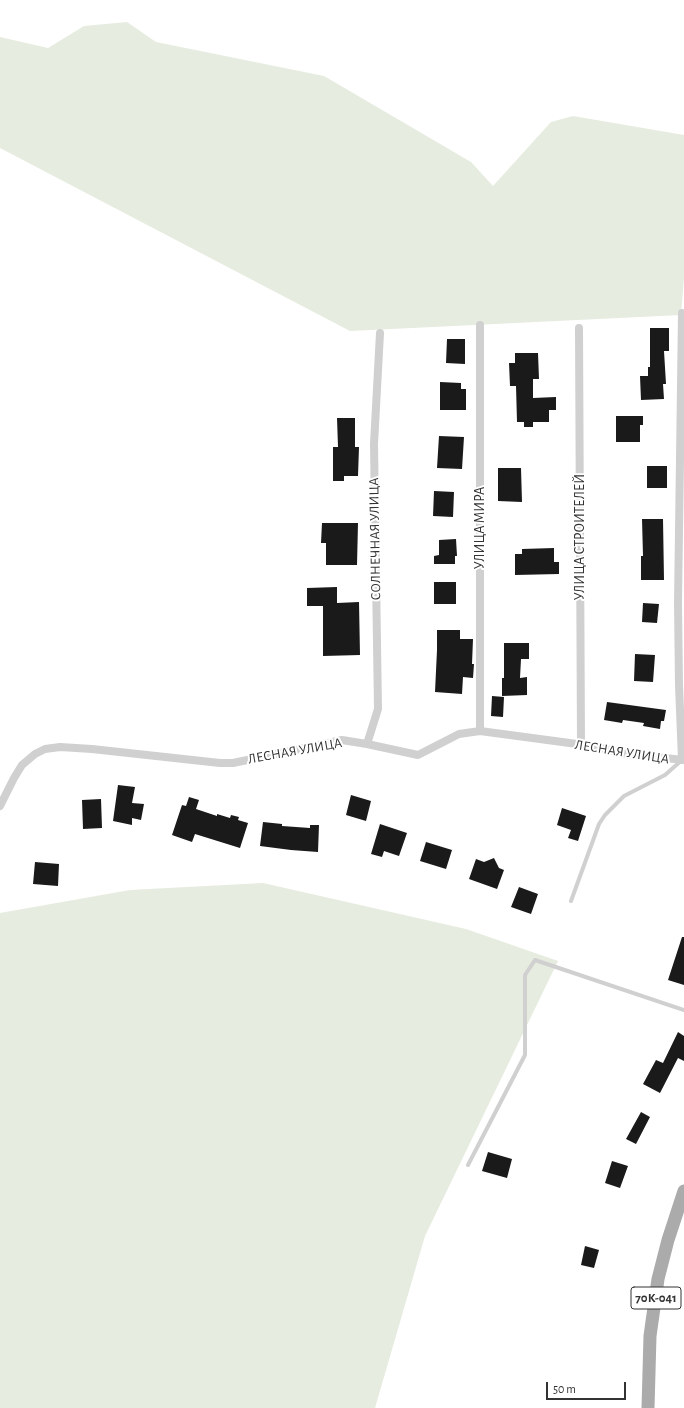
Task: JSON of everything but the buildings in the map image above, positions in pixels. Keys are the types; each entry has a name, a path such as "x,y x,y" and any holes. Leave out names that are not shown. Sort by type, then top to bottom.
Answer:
{"main road":[{"name":"70К-041","path":"648,1408 649,1350 658,1279 668,1240 684,1191"}],"street":[{"path":"682,313 678,603 679,685 683,760"},
{"name":"УЛИЦА МИРА","path":"480,325 480,731"},
{"name":"УЛИЦА СТРОИТЕЛЕЙ","path":"579,328 581,745"},
{"name":"СОЛНЕЧНАЯ УЛИЦА","path":"367,744 378,709 374,444 380,333"},
{"name":"ЛЕСНАЯ УЛИЦА","path":"0,806 22,765 35,754 45,749 60,747 232,763 342,740 418,755 459,734 480,731 581,745 627,754 683,760"}],"lane":[{"path":"571,901 599,824 606,815 624,796 665,775 683,760"},
{"path":"468,1165 525,1055 525,975 536,960 684,1010"}],"shaded area":[{"path":"127,22 156,42 324,76 471,162 493,186 551,122 573,116 684,135 684,277 681,315 350,331 0,148 0,37 48,48 84,26"},
{"path":"263,883 466,929 558,961 425,1236 375,1408 0,1408 0,913 130,890"}]}
